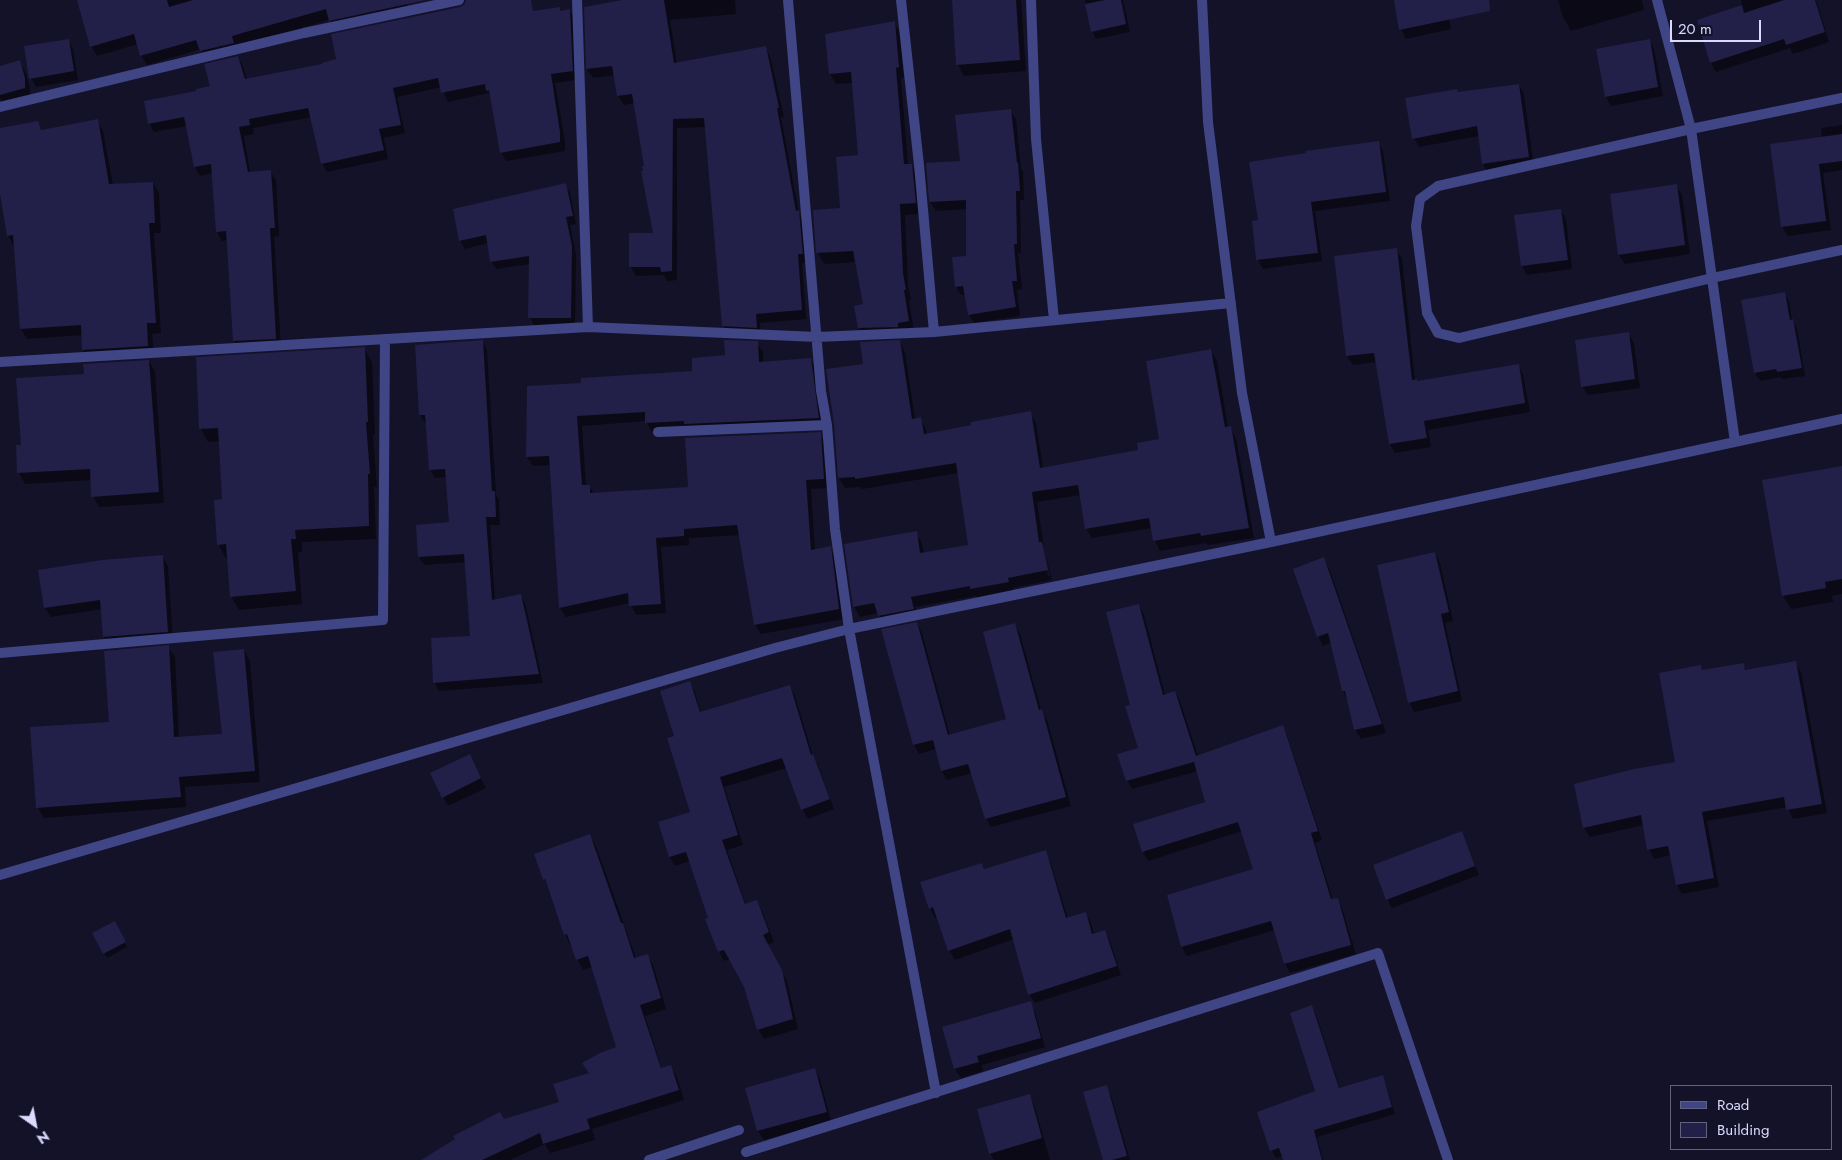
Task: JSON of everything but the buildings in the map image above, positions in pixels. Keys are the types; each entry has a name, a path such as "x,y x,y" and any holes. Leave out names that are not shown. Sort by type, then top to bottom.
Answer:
{"street":[{"path":"0,107 304,33 459,0"},
{"path":"577,0 588,327"},
{"path":"788,0 816,337 821,391 827,425 835,529 850,629 936,1093"},
{"path":"901,0 919,165 934,332"},
{"path":"1031,0 1036,139 1054,320"},
{"path":"1202,0 1208,122 1242,393 1271,542"},
{"path":"1657,0 1690,129 1736,442"},
{"path":"1842,98 1690,129 1438,186 1420,200 1416,226 1427,313 1438,333 1459,338 1712,278 1842,250"},
{"path":"0,362 588,327 816,337 934,332 1231,304"},
{"path":"0,653 383,620 385,340"},
{"path":"0,875 756,654 850,629 1271,542 1842,418"},
{"path":"658,432 827,425"},
{"path":"746,1152 1378,953 1446,1160"},
{"path":"649,1160 740,1130"}]}
